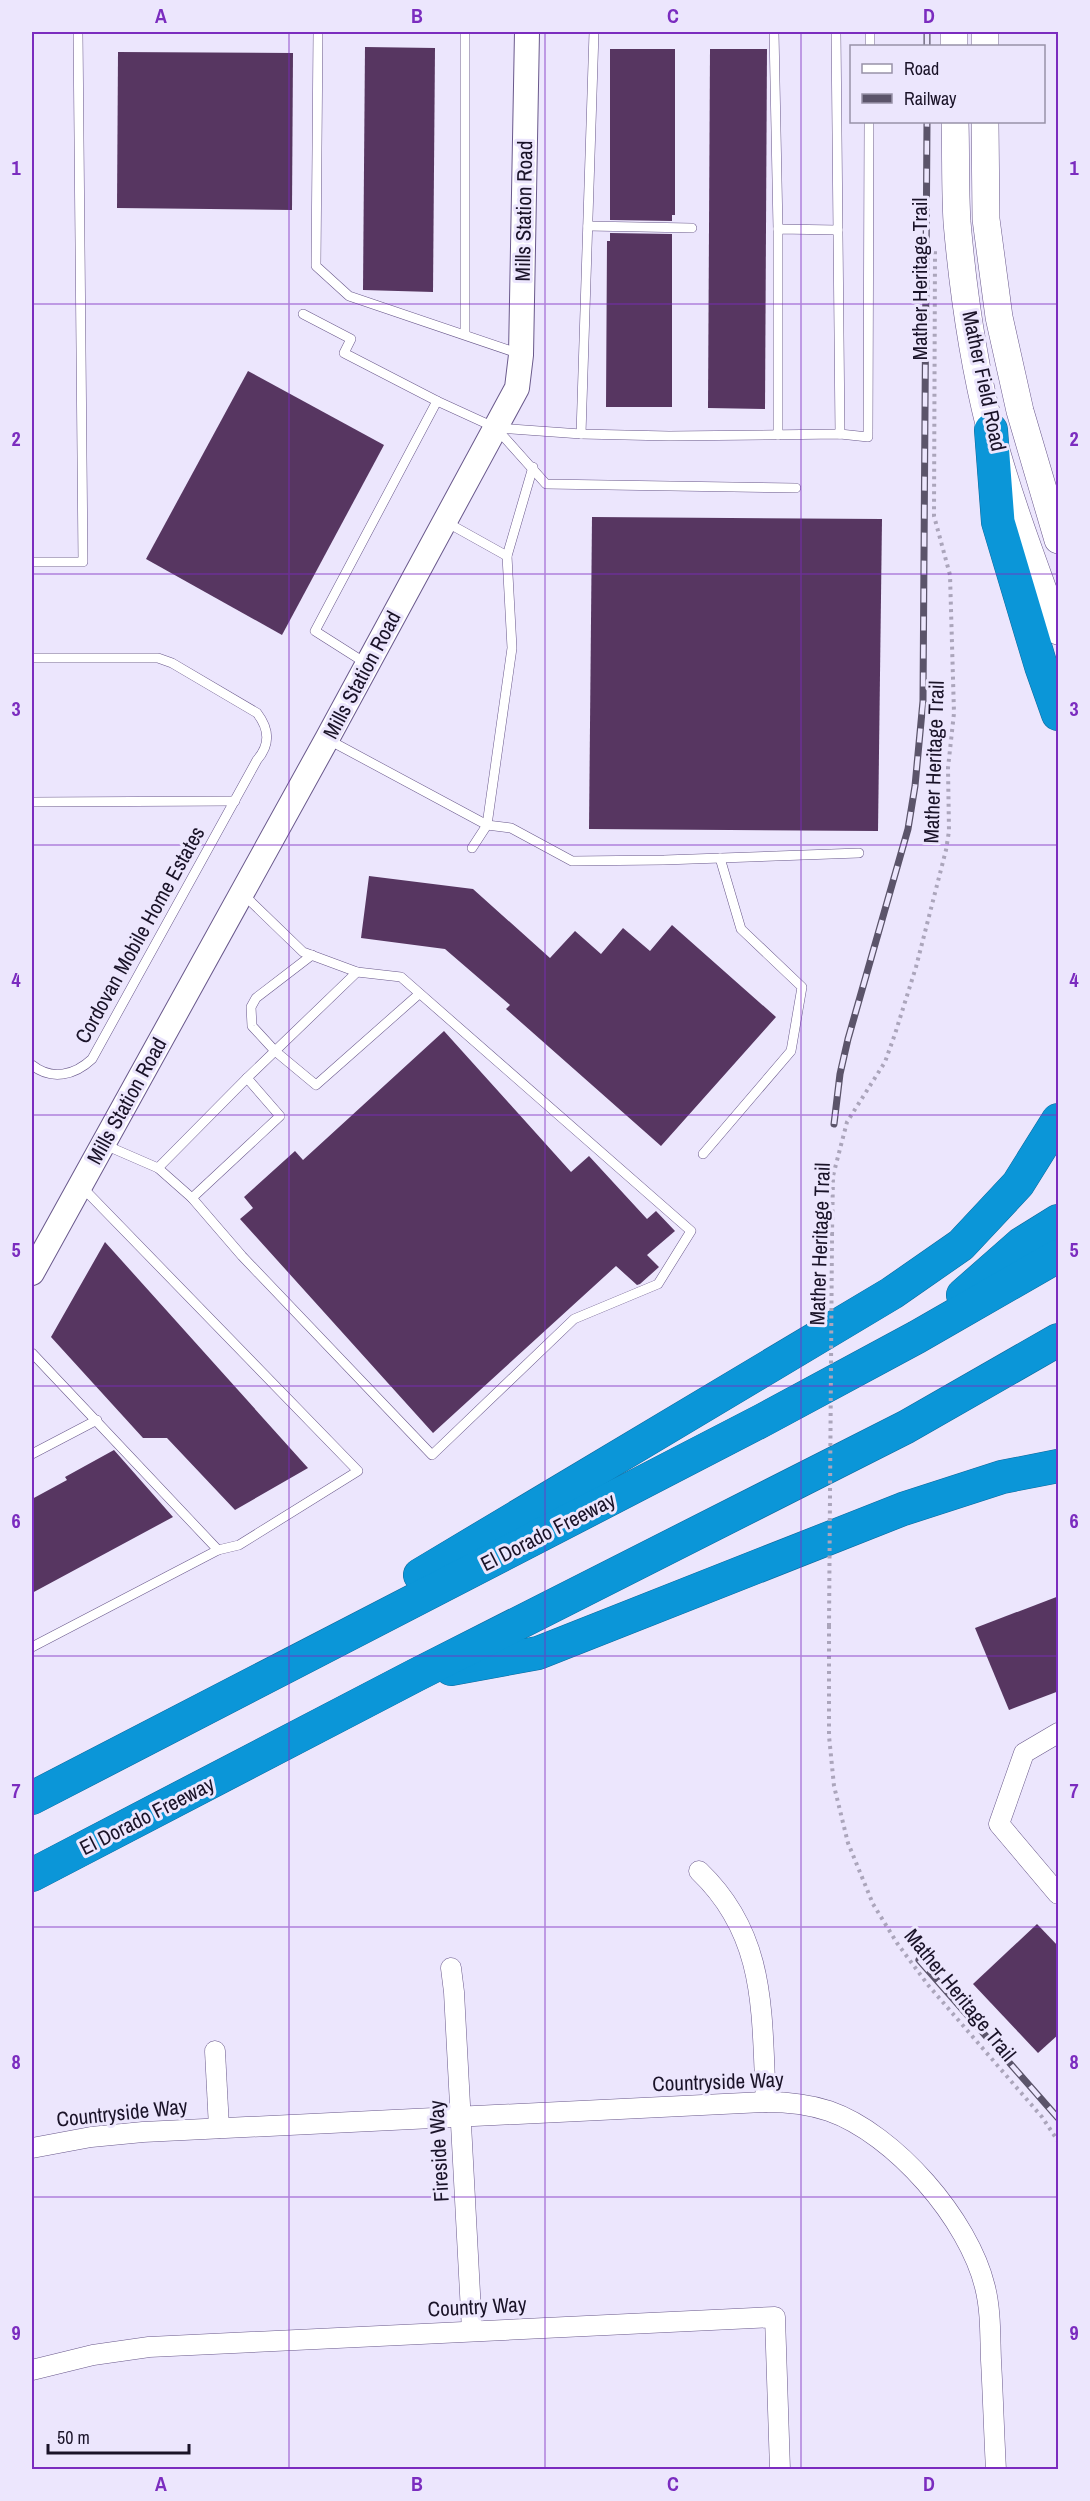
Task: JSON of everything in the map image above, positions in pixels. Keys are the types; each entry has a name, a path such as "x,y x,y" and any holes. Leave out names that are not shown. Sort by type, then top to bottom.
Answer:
{"highway":[{"path":"991,430 998,522 1038,656 1059,714"},
{"path":"121,1753 892,1293 961,1245 1018,1184 1059,1120"},
{"path":"917,1337 1021,1244 1059,1221"},
{"name":"El Dorado Freeway","path":"32,1798 763,1420 917,1337 1059,1256"},
{"name":"El Dorado Freeway","path":"32,1875 416,1675 906,1426 1059,1340"},
{"path":"416,1675 538,1653 903,1509 1002,1477 1059,1466"}],"main road":[{"name":"Mather Field Road","path":"955,123 957,221 969,324 991,430 1025,541 1059,631"},
{"path":"970,123 970,174 986,195"},
{"name":"Mather Field Road","path":"985,123 986,219 999,317 1010,370 1059,540"}],"street":[{"name":"Mills Station Road","path":"35,1259 104,1144 446,522 517,388 521,355 527,32"},
{"path":"1059,1733 1024,1753 999,1824 1059,1894"},
{"path":"699,1871 728,1903 739,1922 753,1961 760,2002 766,2102"},
{"name":"Fireside Way","path":"451,1968 472,2331"},
{"name":"Countryside Way","path":"215,2051 219,2128"},
{"name":"Countryside Way","path":"32,2148 91,2137 461,2116 766,2102 787,2102 828,2111 865,2128 901,2157 960,2227 971,2246 980,2267 989,2311 996,2469"},
{"name":"Country Way","path":"32,2370 93,2355 149,2347 775,2317 780,2469"}],"lane":[{"path":"32,562 83,562 78,32"},
{"path":"318,32 316,266 349,296 521,355"},
{"path":"465,32 465,334"},
{"path":"581,434 594,32"},
{"path":"774,32 778,229 778,435"},
{"path":"836,32 840,434"},
{"path":"303,314 351,339 344,352 437,401 496,428 581,434 840,434 868,437 870,123"},
{"path":"588,226 692,228"},
{"path":"778,229 838,230"},
{"path":"367,664 315,631 437,401"},
{"path":"496,428 546,484 796,488"},
{"path":"472,848 487,825 512,648 507,556 533,467"},
{"path":"446,522 507,556"},
{"name":"Cordovan Mobile Home Estates","path":"32,658 158,658 172,663 257,714 264,722 267,732 264,752 92,1059 83,1068 58,1075 45,1073 32,1065"},
{"path":"327,739 487,825 511,828 572,861 859,853"},
{"name":"Cordovan Mobile Home Estates","path":"32,802 235,801"},
{"path":"703,1154 791,1050 802,987 741,929 720,858"},
{"path":"104,1144 158,1168 192,1198 242,1256 432,1455 574,1319 658,1284 691,1231 401,978 357,972 303,952 242,893"},
{"path":"312,956 256,998 251,1007 252,1026 275,1051 316,1085 419,994"},
{"path":"158,1168 246,1078 357,972"},
{"path":"192,1198 280,1116 246,1078"},
{"path":"32,1647 218,1550 239,1545 358,1471 81,1185"},
{"path":"32,1353 218,1550"},
{"path":"32,1454 97,1420"}],"path":[{"name":"Mather Heritage Trail","path":"935,247 934,516 950,575 954,712 948,768 949,831 919,956 895,1034 885,1062 847,1122 833,1176 829,1736 834,1786 848,1843 873,1904 897,1943 928,1985 1042,2117 1059,2141"}],"building":[{"path":"365,47 435,48 433,292 363,290"},
{"path":"610,49 675,49 675,215 672,215 672,221 610,220"},
{"path":"710,49 767,49 765,409 708,408"},
{"path":"118,52 293,53 292,210 117,208"},
{"path":"610,233 672,234 672,407 606,407 607,241 610,241"},
{"path":"248,371 384,445 282,635 146,559"},
{"path":"592,517 882,519 878,831 589,829"},
{"path":"369,876 473,889 550,958 575,931 601,954 623,928 650,951 672,925 776,1017 661,1146 506,1009 510,1005 445,949 361,938"},
{"path":"444,1031 571,1172 589,1156 647,1219 656,1211 675,1231 647,1255 659,1267 640,1284 637,1285 616,1266 433,1433 240,1219 253,1208 244,1197 295,1151 303,1160"},
{"path":"105,1242 308,1468 235,1510 167,1438 143,1438 51,1337"},
{"path":"114,1450 173,1517 32,1593 32,1499 67,1480 65,1477"},
{"path":"1059,1596 1059,1691 1009,1710 975,1628"},
{"path":"1037,1924 1059,1947 1059,2034 1038,2053 973,1984"}],"railway":[{"path":"927,32 927,45"},
{"path":"834,1124 840,1074 848,1039 908,829 915,786 923,701 927,123"},
{"path":"919,1960 1058,2118"}]}
